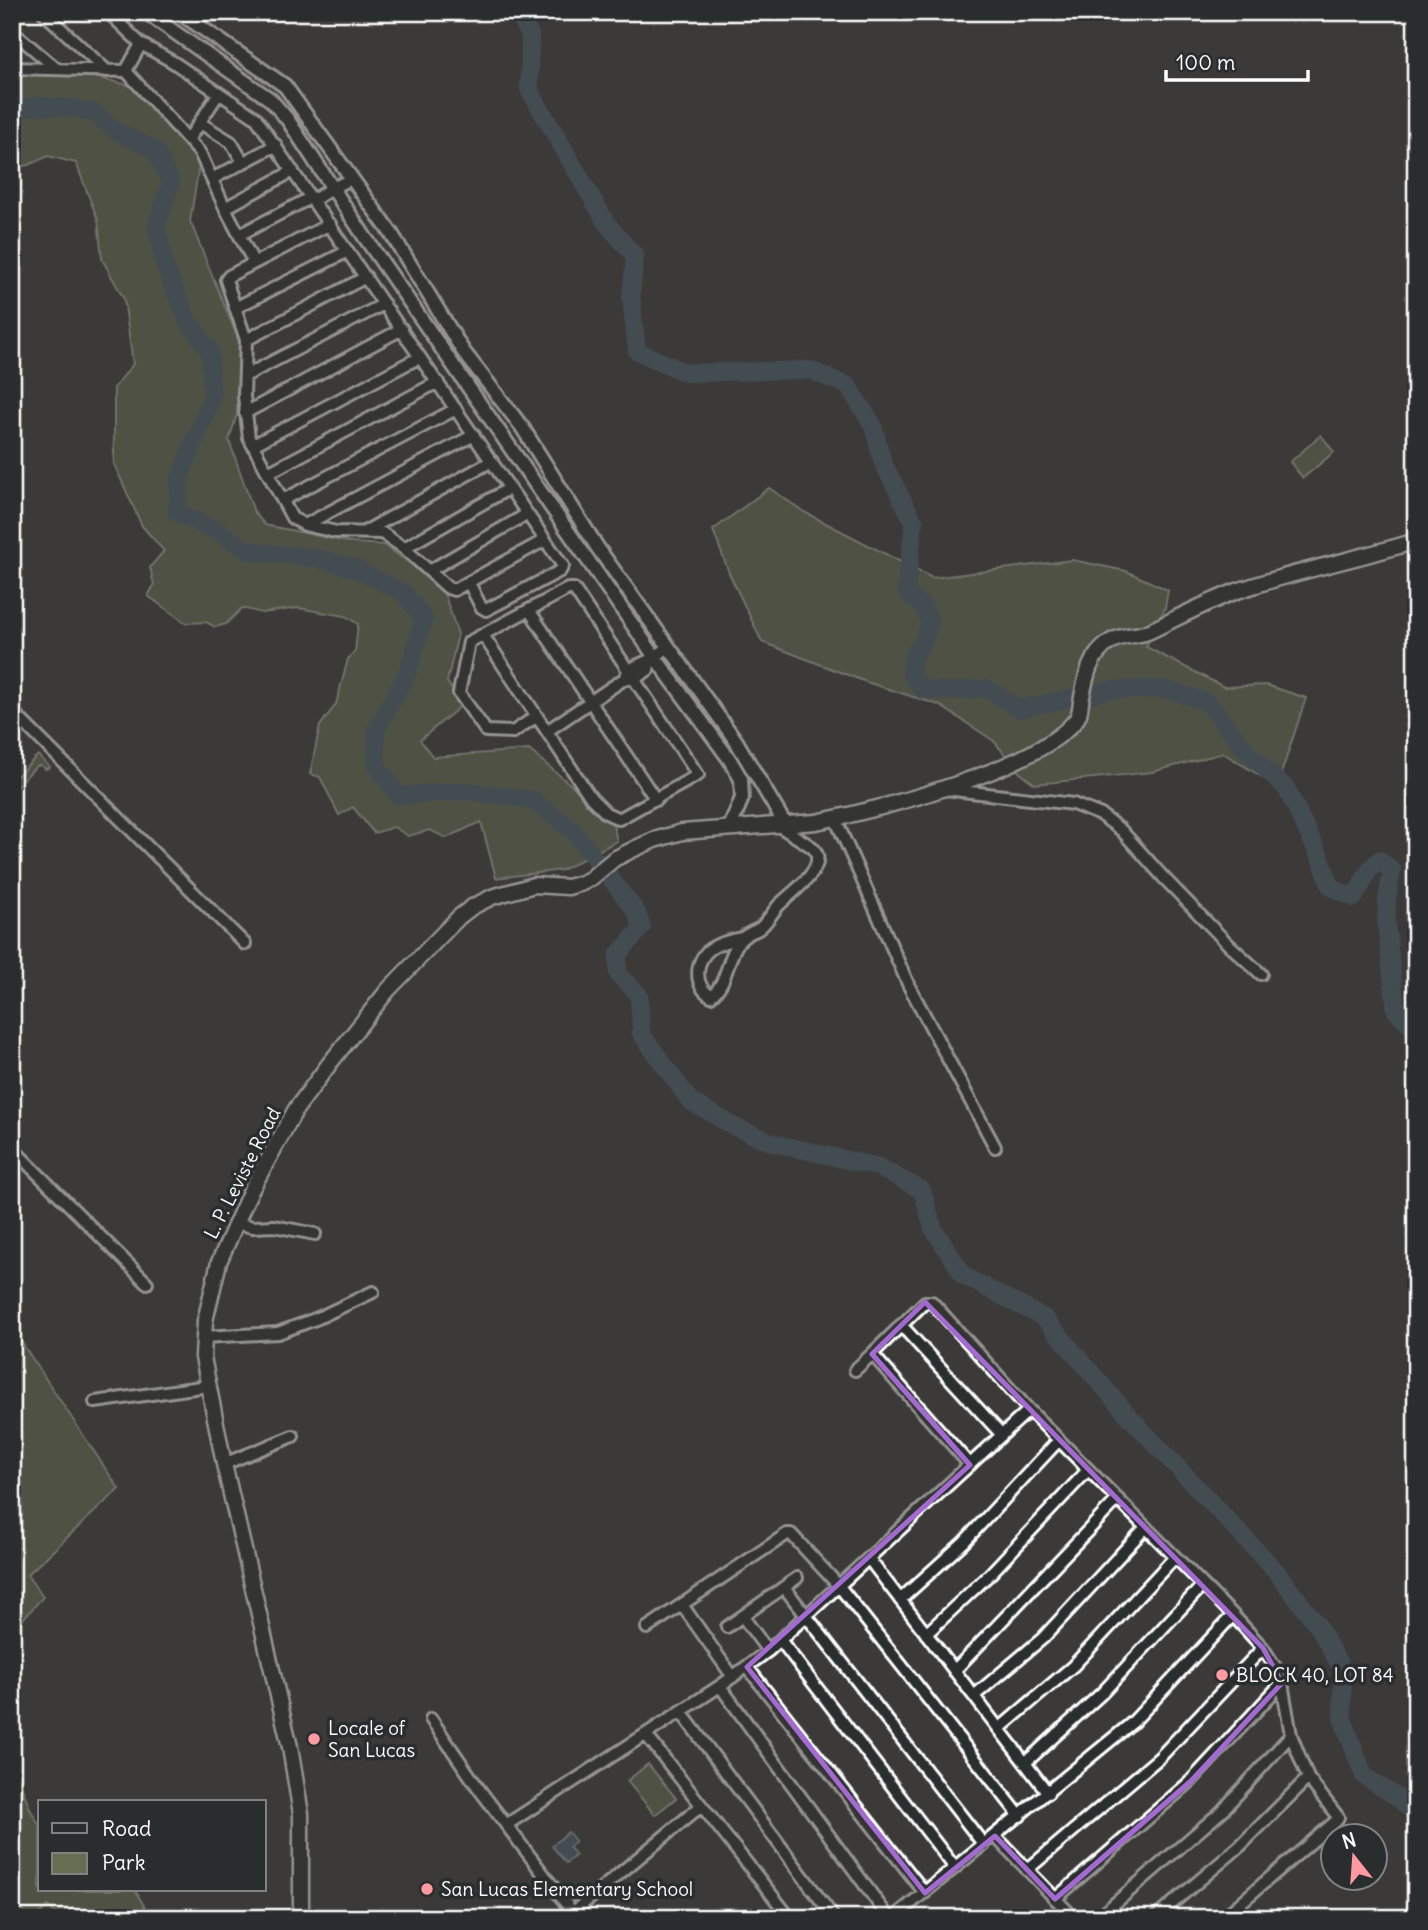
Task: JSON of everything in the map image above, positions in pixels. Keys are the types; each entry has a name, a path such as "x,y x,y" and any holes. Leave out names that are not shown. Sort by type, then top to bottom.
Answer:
{"main road":[{"name":"L. P. Leviste Road","path":"301,1918 300,1814 290,1747 224,1464 203,1357 203,1337 219,1262 235,1223 296,1109 388,990 450,926 472,907 492,897 534,885 568,887 582,883 614,859 654,840 672,835 730,827 816,822 911,799 1001,766 1057,739 1079,717 1085,682 1094,654 1113,640 1148,632 1175,617 1247,588 1416,541"}],"street":[{"path":"43,12 107,71"},
{"path":"108,12 141,44 256,118 562,565 560,571 486,610 481,607 469,583"},
{"path":"146,12 271,100 288,120 652,659 741,779 742,798 730,827"},
{"path":"179,12 285,86 391,233 463,351 522,427 597,547 755,772 780,824 816,850 817,863 813,872 772,912 765,923 742,938 713,947 702,958 698,981 707,995 711,996 718,989 742,938"},
{"path":"12,31 57,69"},
{"path":"126,71 141,44"},
{"path":"12,68 126,71 200,153 254,263"},
{"path":"188,140 219,93"},
{"path":"200,123 231,142 243,162"},
{"path":"212,179 276,145"},
{"path":"225,208 293,171"},
{"path":"239,235 334,191 352,178"},
{"path":"330,224 229,276 226,281 246,340 245,414 249,438 292,518 306,525 336,532 382,533 404,548 451,590 469,583 545,540"},
{"path":"235,308 348,251"},
{"path":"246,340 366,277"},
{"path":"245,376 384,304"},
{"path":"245,414 402,329"},
{"path":"253,445 420,357"},
{"path":"268,473 438,382"},
{"path":"283,500 456,408"},
{"path":"306,525 474,435"},
{"path":"364,533 492,461"},
{"path":"404,548 510,488"},
{"path":"429,571 527,513"},
{"path":"483,635 537,716 547,731 591,798 606,813 620,820 695,778 698,773 629,676 574,589 568,589 469,642 459,693 486,731 513,732 537,716"},
{"path":"529,610 656,800"},
{"path":"547,731 629,676 638,663 652,659 668,647"},
{"path":"12,711 245,944"},
{"path":"741,779 755,772"},
{"path":"942,788 1073,804 1101,815 1121,830 1227,943 1261,974"},
{"path":"835,818 909,986 995,1147"},
{"path":"12,1148 147,1283"},
{"path":"235,1223 253,1227 274,1226 315,1234"},
{"path":"203,1337 278,1333 373,1292"},
{"path":"855,1370 925,1302 932,1302 1029,1410 1263,1648 1282,1683 1291,1735 1308,1778 1338,1815 1337,1819 1223,1918"},
{"path":"901,1325 1002,1435"},
{"path":"872,1354 970,1465"},
{"path":"95,1402 208,1387"},
{"path":"506,1825 681,1712 768,1651 1029,1410"},
{"path":"224,1464 293,1436"},
{"path":"900,1600 964,1542 1059,1440"},
{"path":"926,1634 991,1573 1088,1470"},
{"path":"954,1671 1118,1499"},
{"path":"974,1696 1043,1638 1146,1527"},
{"path":"648,1628 789,1534 839,1586 1020,1816"},
{"path":"999,1729 1073,1667 1175,1557"},
{"path":"869,1559 1048,1793"},
{"path":"727,1627 797,1578"},
{"path":"1025,1763 1102,1693 1203,1585"},
{"path":"784,1587 984,1845"},
{"path":"682,1605 733,1677"},
{"path":"720,1686 891,1918 1133,1722 1233,1615"},
{"path":"743,1617 768,1651"},
{"path":"780,1641 955,1868"},
{"path":"1027,1870 1160,1757 1263,1648"},
{"path":"747,1667 925,1893"},
{"path":"1055,1899 1191,1781 1282,1683"},
{"path":"681,1712 834,1918"},
{"path":"431,1719 569,1915 701,1806"},
{"path":"646,1735 790,1918"},
{"path":"1098,1918 1222,1811 1291,1735"},
{"path":"1155,1918 1240,1846 1308,1778"},
{"path":"995,1836 1074,1918"}],"highlighted area":[{"path":"925,1302 1263,1648 1282,1683 1191,1781 1055,1899 995,1836 925,1893 747,1667 970,1465 872,1354"}],"green space":[{"path":"12,74 90,76 132,86 194,155 199,166 190,221 239,341 237,414 229,440 254,512 265,525 353,543 384,545 444,593 458,634 447,682 463,704 420,740 433,757 529,750 612,819 617,841 562,870 496,878 481,822 446,838 430,830 408,836 394,827 374,833 353,807 339,815 320,777 310,774 320,726 336,704 348,659 355,651 358,624 345,616 298,608 262,613 242,608 226,624 215,627 206,622 186,623 148,596 154,585 150,567 164,551 142,526 114,464 114,388 133,364 124,299 102,259 98,220 76,163 48,156 29,165 12,167"},
{"path":"1321,435 1334,452 1303,478 1290,462"},
{"path":"769,488 804,512 932,578 1072,560 1126,571 1168,590 1165,608 1146,647 1224,687 1266,685 1306,698 1277,786 1223,753 1152,772 1035,784 1020,773 994,741 939,705 866,682 762,642 730,575 713,530"},
{"path":"38,755 50,767 35,767 12,792 12,781"},
{"path":"12,1328 119,1489 27,1575 43,1597 12,1631"},
{"path":"12,1761 38,1823 38,1892 136,1892 151,1918 60,1918 48,1906 35,1918 12,1918"},
{"path":"648,1764 676,1798 655,1815 627,1781"}],"water":[{"path":"568,1832 576,1842 569,1847 576,1855 566,1863 552,1846"}],"waterway":[{"path":"517,12 530,35 529,89 607,224 635,256 631,296 637,351 686,373 810,370 848,386 873,425 883,463 914,522 906,591 924,608 930,622 923,643 913,656 911,674 923,690 986,688 1019,709 1110,690 1165,689 1207,702 1248,753 1286,788 1321,859 1331,887 1354,898 1370,869 1379,860 1392,870 1386,922 1396,1011 1416,1029"},
{"path":"12,110 35,106 71,108 94,113 118,132 155,150 171,183 157,225 164,264 188,321 210,351 212,397 179,480 177,513 218,531 248,551 316,558 354,568 404,593 424,619 407,674 376,730 377,766 399,796 466,791 533,800 572,830 636,911 642,927 618,955 618,974 639,995 641,1033 690,1101 735,1127 773,1143 878,1167 922,1190 933,1228 964,1276 1044,1318 1126,1413 1276,1571 1318,1626 1343,1671 1342,1717 1364,1776 1397,1797 1416,1814"}],"place":[{"name":"BLOCK 40, LOT 84","path":"1222,1675"},
{"name":"Locale of San Lucas","path":"314,1739"},
{"name":"San Lucas Elementary School","path":"427,1889"}]}
